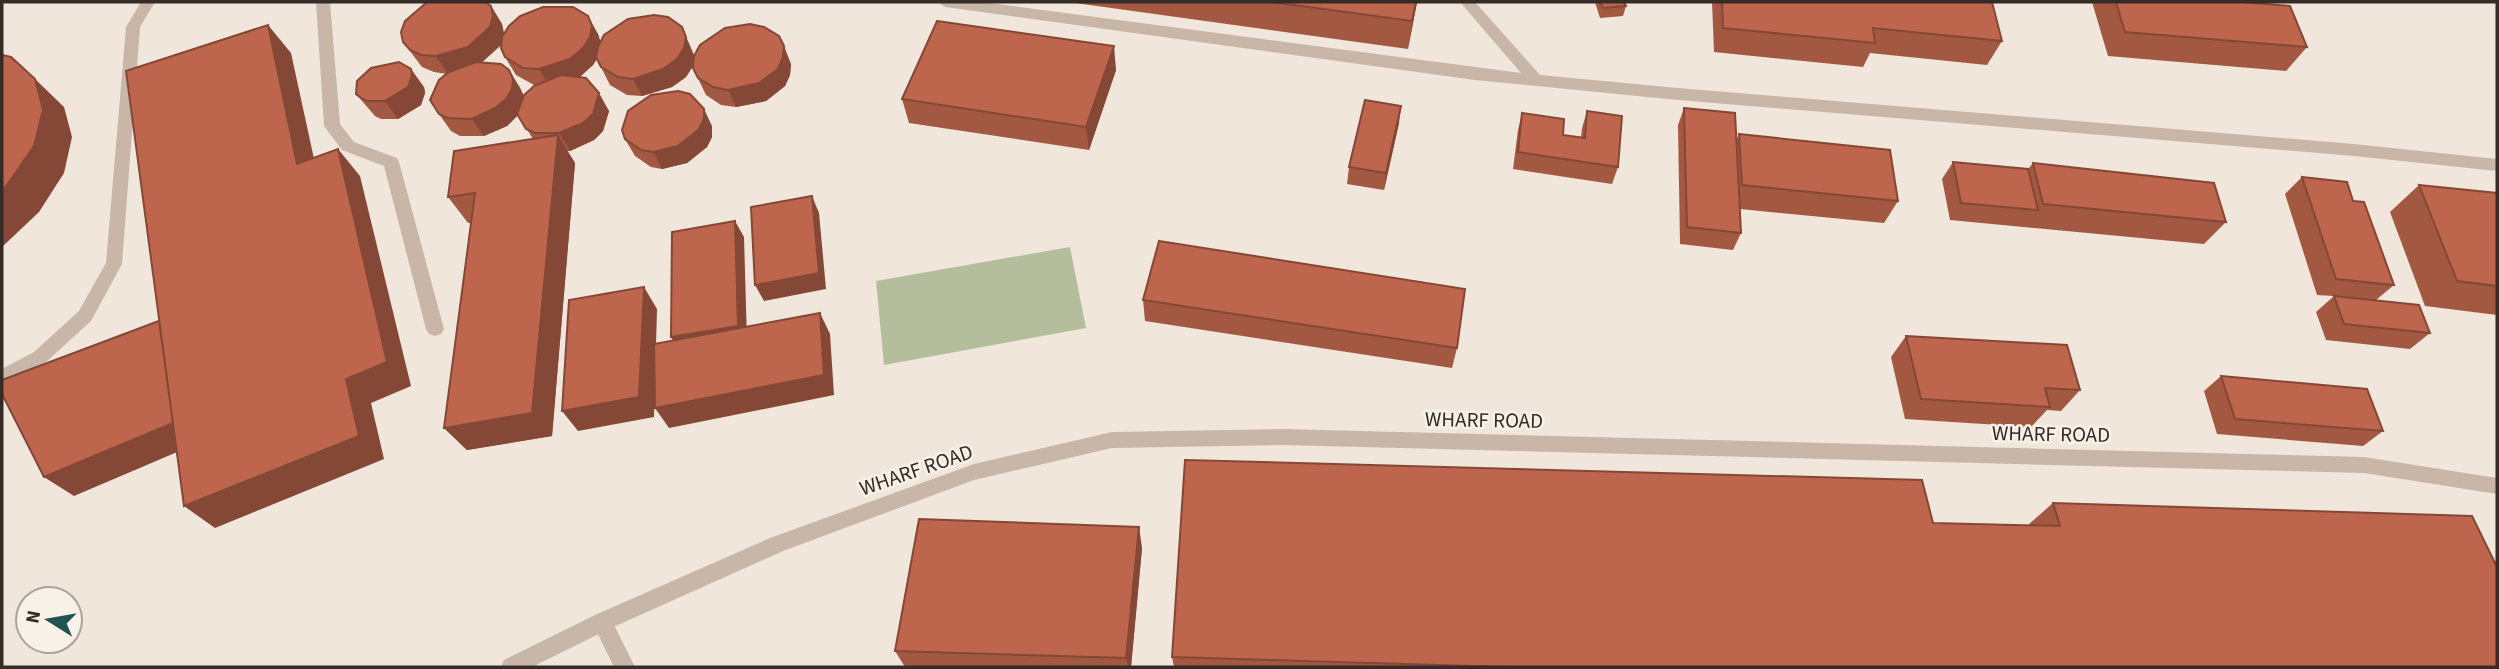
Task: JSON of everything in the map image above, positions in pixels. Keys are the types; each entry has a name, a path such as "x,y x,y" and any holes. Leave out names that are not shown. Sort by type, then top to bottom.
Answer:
{"street":[{"path":"2,378 40,357 85,316 114,264 132,27 148,2"},
{"path":"323,2 332,126 348,146 391,162 435,329"},
{"path":"945,2 1475,74 2497,165"},
{"path":"1467,2 1536,80"},
{"name":"WHARF ROAD","path":"511,667 602,622 776,544 974,472 1112,440 1283,437 2364,465 2497,486"},
{"path":"602,622 625,667"}],"green space":[{"path":"1070,247 1086,328 884,365 876,281"}],"building":[{"path":"427,2 485,2 491,6 493,16 490,27 468,47 436,56 421,55 410,50 403,42 401,32 405,21"},
{"path":"1272,2 1416,2 1412,21"},
{"path":"1600,2 1624,2 1626,6 1603,8"},
{"path":"1722,2 1992,2 2002,41 1873,28 1875,43 1723,28"},
{"path":"2116,2 2241,2 2290,6 2307,47 2125,32"},
{"path":"543,7 573,7 588,16 592,26 590,37 583,48 570,59 539,69 523,68 505,57 501,48 502,37 520,16"},
{"path":"654,15 668,17 682,27 686,37 684,48 677,59 663,69 633,79 618,77 601,67 596,57 604,35 628,19"},
{"path":"937,21 1114,46 1086,127 902,99"},
{"path":"750,24 764,27 779,36 784,46 778,69 759,83 728,90 713,87 698,78 693,68 694,56 700,45 725,28"},
{"path":"268,25 297,164 338,149 387,362 346,379 359,436 184,506 126,71"},
{"path":"2,55 11,57 35,79 43,110 34,146 2,190"},
{"path":"399,62 411,69 408,87 385,101 367,101 356,94 357,81 371,68"},
{"path":"476,62 501,64 509,70 513,79 512,89 506,99 495,108 472,119 447,118 439,114 430,100 439,80 449,72"},
{"path":"561,75 586,78 599,93 593,114 583,123 559,133 535,133 526,129 517,114 524,95 534,86"},
{"path":"678,91 690,94 704,109 704,119 698,130 678,146 653,152 641,150 625,139 622,130 628,111 651,95"},
{"path":"1365,100 1401,106 1386,173 1349,167"},
{"path":"1684,108 1735,113 1741,233 1687,227"},
{"path":"1587,111 1622,116 1618,167 1518,152 1522,113 1564,119 1563,135 1585,138"},
{"path":"1739,134 1890,150 1898,201 1742,185"},
{"path":"558,135 532,413 444,428 475,193 448,197 454,151"},
{"path":"1953,162 2028,169 2038,210 1961,203"},
{"path":"2033,163 2214,183 2226,222 2043,204"},
{"path":"2302,177 2347,182 2353,201 2364,202 2394,285 2336,279"},
{"path":"2419,185 2497,193 2497,286 2457,281"},
{"path":"812,196 819,273 755,285 751,207"},
{"path":"735,221 738,326 671,337 672,232"},
{"path":"1159,241 1465,289 1457,348 1143,300"},
{"path":"644,287 639,397 562,411 569,300"},
{"path":"2334,296 2419,305 2430,333 2344,324"},
{"path":"820,313 824,375 655,408 654,344"},
{"path":"159,321 173,423 44,477 2,394 2,380"},
{"path":"1906,336 2067,345 2080,390 2045,388 2050,407 1921,399"},
{"path":"2221,376 2367,389 2383,431 2235,419"},
{"path":"1185,460 1922,480 1933,523 2060,526 2053,503 2472,516 2497,567 2497,667 1508,667 1172,657"},
{"path":"919,519 1139,527 1126,658 895,651"}]}
